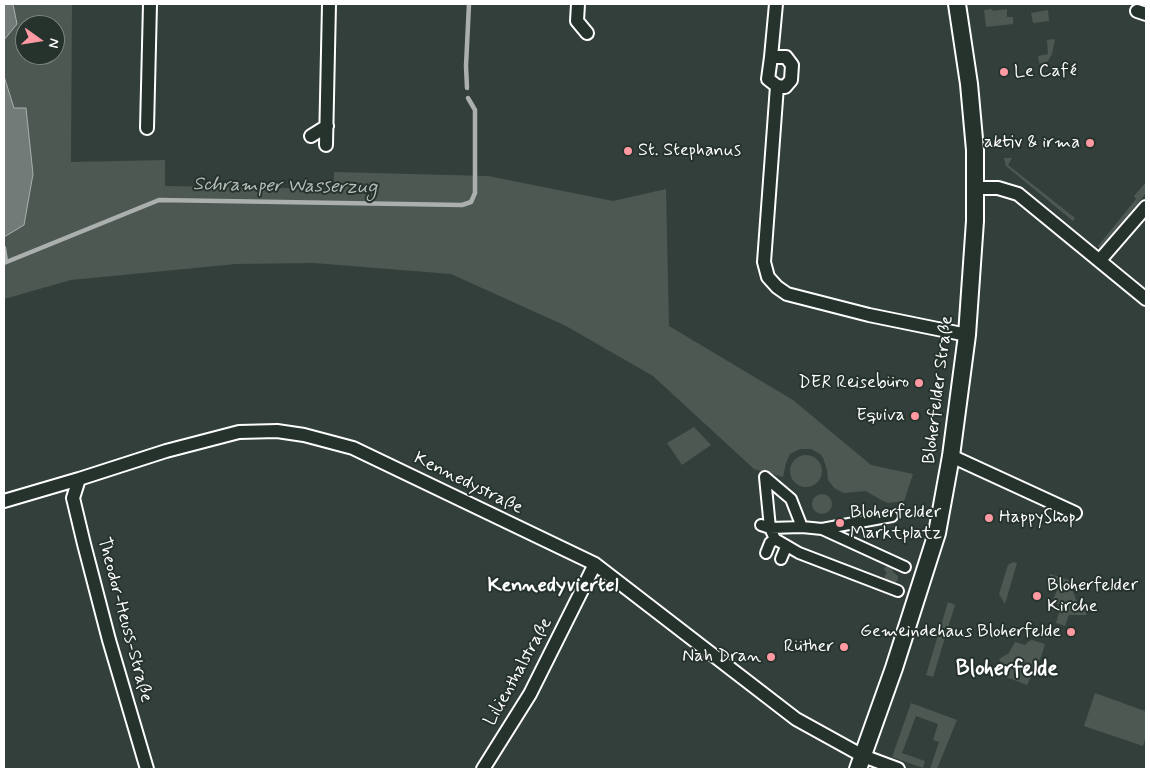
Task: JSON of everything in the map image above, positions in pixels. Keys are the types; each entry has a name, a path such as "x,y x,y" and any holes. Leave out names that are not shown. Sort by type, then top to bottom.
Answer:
{"street":[{"path":"147,128 150,4"},
{"path":"326,145 329,4"},
{"path":"578,4 577,21 587,33"},
{"path":"771,56 786,57 792,65 791,80 785,86 777,86 768,79 776,4"},
{"name":"Bloherfelder Straße","path":"860,763 894,668 937,533 951,456 967,335 976,188 974,134 957,4"},
{"path":"777,86 764,262 768,277 787,294 869,315 967,335"},
{"path":"311,136 326,126"},
{"path":"976,188 998,188 1018,194 1146,299"},
{"path":"1100,260 1146,207"},
{"name":"Kennedystraße","path":"4,501 166,451 239,432 277,432 304,435 353,448 595,564 796,720 860,763 898,769"},
{"path":"951,456 1075,513"},
{"path":"802,527 791,499 765,477 765,526 772,541 898,591"},
{"name":"Theodor-Heuss-Straße","path":"79,479 73,498 109,640 147,769"},
{"path":"765,526 822,529 892,516"},
{"path":"822,529 905,567"},
{"path":"763,552 772,541"},
{"path":"782,559 786,547"},
{"name":"Lilienthalstraße","path":"483,769 530,694 595,564"}],"shaded area":[{"path":"4,4 13,4 15,26 4,40"},
{"path":"13,4 72,4 71,162 165,160 165,186 334,189 334,172 488,176 613,201 666,189 669,326 793,400 871,465 913,474 904,501 888,503 866,491 844,493 834,488 828,480 823,458 811,449 800,449 790,454 783,477 754,469 653,376 566,326 451,274 314,263 236,264 71,280 4,299 4,237 14,108 4,76 4,40 15,26 15,65 65,65 65,15 15,15"},
{"path":"992,9 993,11 1007,9 1007,17 1013,17 1013,24 986,27 984,10"},
{"path":"1048,10 1049,21 1033,23 1031,13"},
{"path":"1055,39 1052,54 1048,61 1042,64 1039,63 1038,56 1048,54 1047,40"},
{"path":"4,76 14,108 26,108 33,174 24,225 4,237"},
{"path":"1004,158 1012,158 1008,165 1075,218 1073,221 1006,166"},
{"path":"1146,182 1146,193 1138,203 1139,209 1106,248 1100,249 1098,246 1136,199 1134,196"},
{"path":"694,427 711,445 682,465 667,443"},
{"path":"806,455 812,456 817,460 821,465 821,477 817,482 812,486 806,487 800,486 795,482 791,477 790,471 791,465 795,460 800,456"},
{"path":"822,494 829,497 832,504 829,511 822,514 815,511 812,504 815,497"},
{"path":"1013,562 1017,563 1005,604 999,594 1008,565"},
{"path":"888,565 892,566 893,572 898,576 898,580 893,585 884,582 885,575 887,574 884,568"},
{"path":"1050,574 1069,580 1076,600 1088,609 1086,615 1069,615 1065,626 1056,623 1061,605 1052,602 1057,590 1048,586"},
{"path":"948,602 955,605 933,677 926,675"},
{"path":"1032,640 1045,644 1041,657 1027,685 1001,675 1003,666 999,659 1009,653 1015,642 1025,645"},
{"path":"1095,693 1145,711 1146,707 1146,736 1143,746 1084,726"},
{"path":"911,703 957,720 937,769 930,769 939,742 933,740 938,724 916,716 902,753 925,761 923,768 892,757"}],"waterway":[{"name":"Schramper Wasserzug","path":"467,88 466,66 469,4"},
{"name":"Schramper Wasserzug","path":"4,263 159,200 462,205 471,202 475,193 475,110 468,98"},
{"path":"4,248 6,262"}],"place":[{"name":"Le Café","path":"1004,72"},
{"name":"aktiv & irma","path":"1090,143"},
{"name":"St. Stephanus","path":"628,151"},
{"name":"DER Reisebüro","path":"919,383"},
{"name":"Equiva","path":"915,416"},
{"name":"HappyShop","path":"989,518"},
{"name":"Bloherfelder Marktplatz","path":"840,523"},
{"name":"Bloherfelder Kirche","path":"1037,596"},
{"name":"Gemeindehaus Bloherfelde","path":"1071,632"},
{"name":"Rüther","path":"844,647"},
{"name":"Nah Dran","path":"771,657"}],"district":[{"name":"Kennedyviertel","path":"553,587"},
{"name":"Bloherfelde","path":"1007,670"}]}
